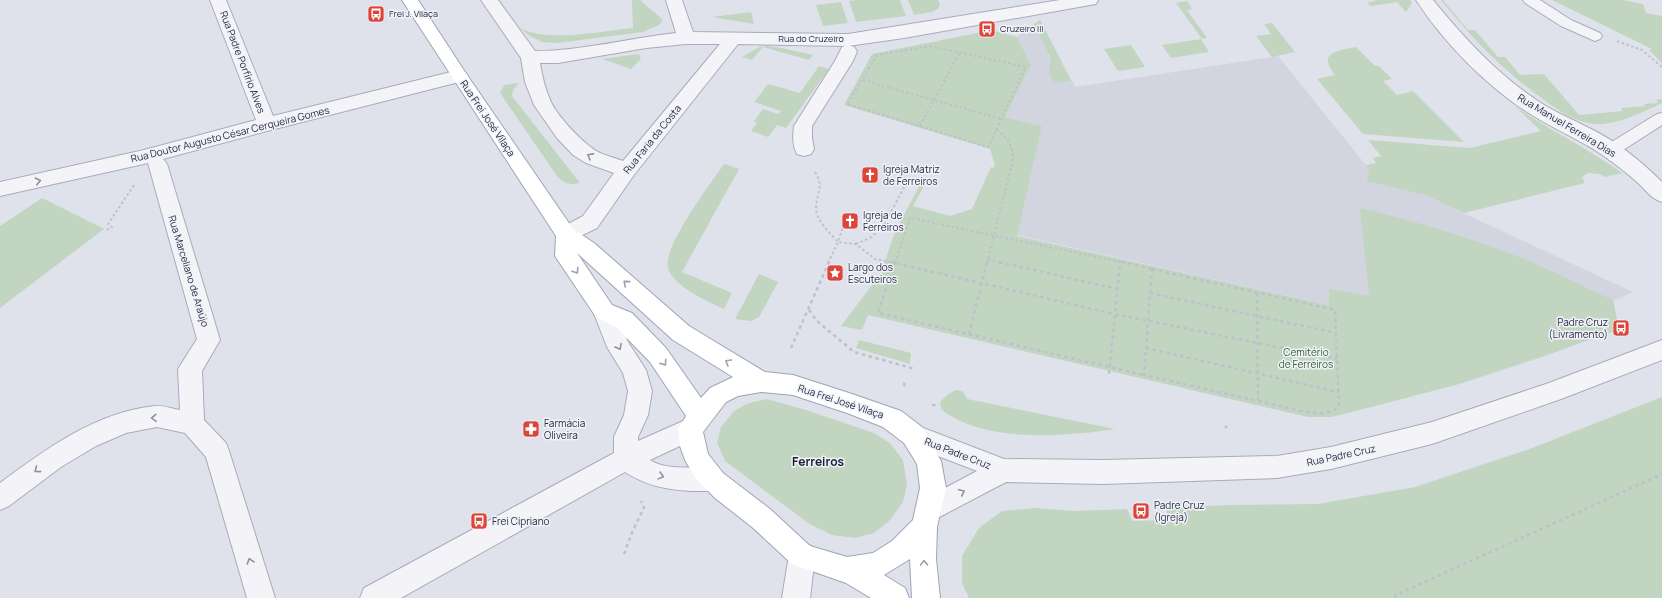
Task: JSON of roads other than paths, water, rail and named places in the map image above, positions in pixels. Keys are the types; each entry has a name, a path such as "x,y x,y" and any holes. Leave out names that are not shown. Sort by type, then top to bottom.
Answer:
{"main road":[{"name":"Rua Frei José Vilaça","path":"410,0 459,76 566,234 587,249 681,333 761,382"},
{"path":"566,234 566,256 604,311 624,320 658,355 695,422 691,444 698,461 712,480 760,517 802,555 846,570 874,583 895,598"},
{"name":"Rua Frei José Vilaça","path":"695,422 718,395 734,387 761,382 793,386 849,403 892,419 913,435 929,461 933,488 926,519 923,559 926,598"},
{"path":"846,570 877,565 901,550 926,519"}],"street":[{"name":"Rua Padre Porfírio Alves","path":"218,0 267,124"},
{"path":"489,0 530,57 534,82 543,105 564,133 580,150 593,158 626,170"},
{"path":"673,0 686,38"},
{"name":"Rua do Cruzeiro","path":"530,57 558,57 646,42 686,38 848,40 904,32 1090,0"},
{"name":"Rua Manuel Ferreira Dias","path":"1424,0 1477,60 1508,88 1554,119 1611,150 1646,178 1662,195"},
{"name":"Rua Faria da Costa","path":"566,234 590,222 626,170 734,38"},
{"path":"804,149 802,138 803,126 844,61 848,51"},
{"name":"Rua Doutor Augusto César Cerqueira Gomes","path":"0,189 144,157 267,124 459,76"},
{"name":"Rua Marceliano de Araújo","path":"157,164 210,340 190,369 192,424"},
{"path":"604,311 618,347 634,370 640,391 636,415 626,437 626,459"},
{"name":"Rua Padre Cruz","path":"913,435 1004,470 1103,472 1219,470 1277,467 1331,458 1432,433 1554,392 1662,350"},
{"path":"0,498 52,459 87,438 124,423 157,416 192,424 217,451 261,598"},
{"path":"374,598 464,547 695,422"},
{"path":"626,459 647,472 668,478 712,480"},
{"name":"Rua Padre Cruz","path":"926,519 957,494 1004,470"},
{"path":"796,598 802,555"}],"lane":[{"path":"1530,0 1566,23 1595,36"},
{"path":"1611,150 1662,118"}],"place":[{"name":"Frei J. Vilaça","path":"376,14"},
{"name":"Cruzeiro III","path":"987,29"},
{"name":"Igreja Matriz de Ferreiros","path":"870,175"},
{"name":"Igreja de Ferreiros","path":"850,221"},
{"name":"Largo dos Escuteiros","path":"835,273"},
{"name":"Padre Cruz (Livramento)","path":"1621,328"},
{"name":"Farmácia Oliveira","path":"531,429"},
{"name":"Padre Cruz (Igreja)","path":"1141,511"},
{"name":"Frei Cipriano","path":"479,521"}],"district":[{"name":"Ferreiros","path":"818,462"}],"park label":[{"name":"Cemitério de Ferreiros","path":"1306,358"}]}
